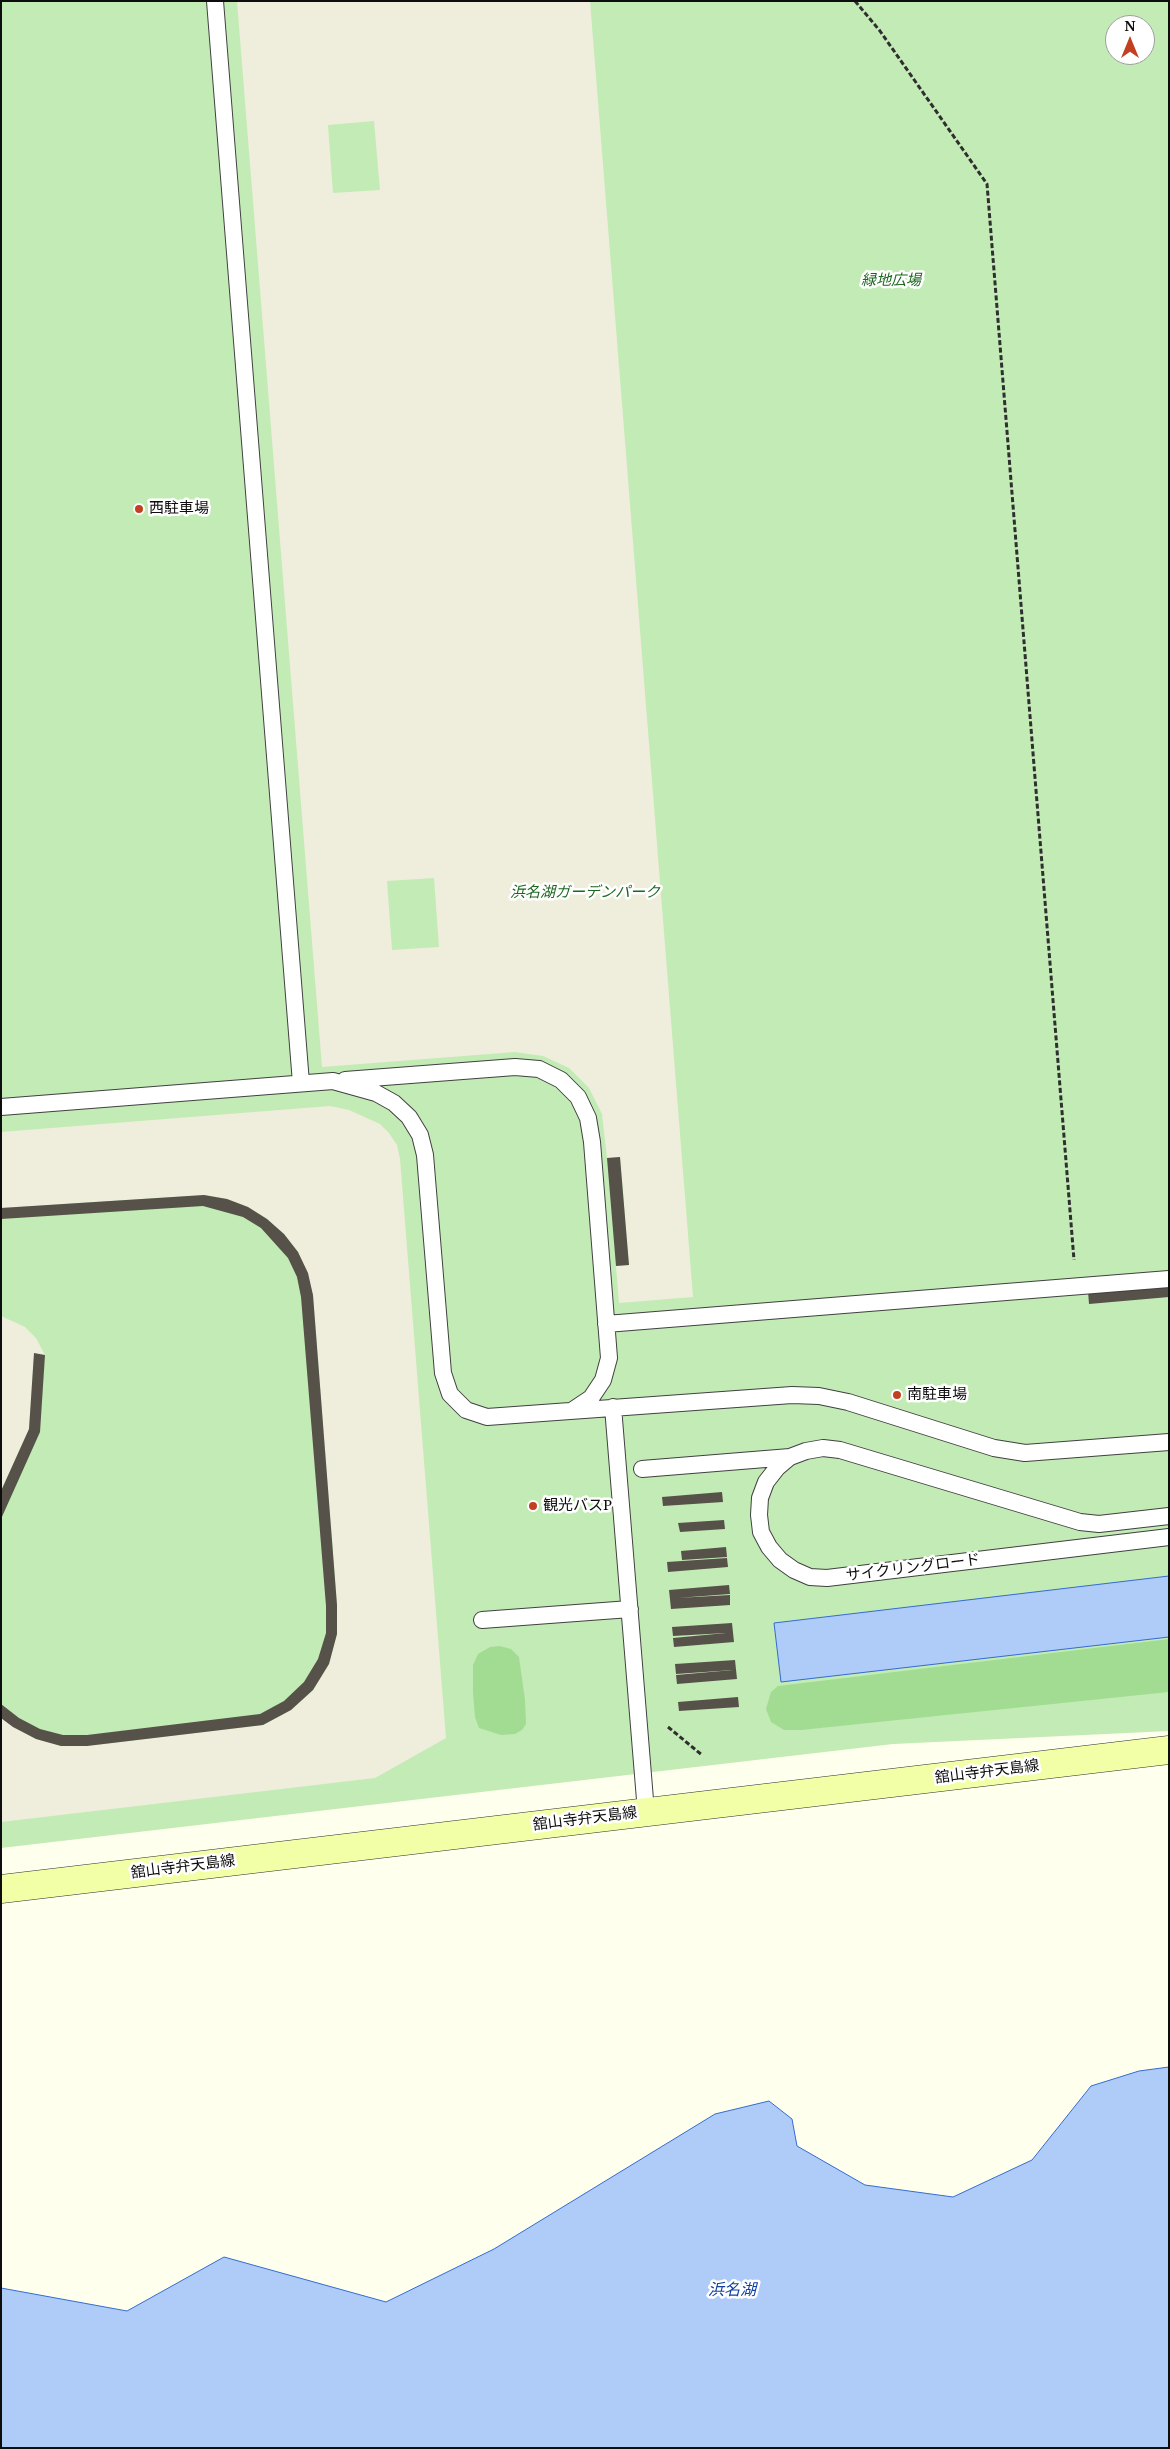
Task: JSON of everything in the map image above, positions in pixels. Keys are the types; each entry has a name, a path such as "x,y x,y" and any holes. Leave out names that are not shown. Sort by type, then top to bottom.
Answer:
{"main road":[{"name":"舘山寺弁天島線","path":"1,1889 1169,1750"}],"lane":[{"path":"215,1 301,1083"},
{"path":"1,1107 515,1067 539,1069 561,1080 578,1097 588,1118 609,1358 603,1380 590,1398 572,1411"},
{"path":"333,1080 376,1093 394,1103 409,1117 420,1135 425,1155 443,1373 450,1394 466,1410 487,1417 792,1395 819,1396 848,1402 994,1448 1025,1453 1169,1442"},
{"path":"606,1324 1169,1279"},
{"path":"613,1407 646,1812"},
{"name":"サイクリングロード","path":"1169,1516 1099,1524 1080,1522 840,1450 823,1448 806,1451 790,1458 777,1468 766,1482 760,1498 759,1515 761,1532 768,1547 780,1560 794,1570 810,1576 827,1578 1169,1537"},
{"name":"サイクリングロード","path":"642,1469 790,1458"},
{"path":"482,1620 630,1609"}],"path":[{"path":"855,1 880,31 987,184 1076,1287"}],"green space":[{"name":"浜名湖ガーデンパーク","path":"1,1 1169,1 1169,1731 893,1744 1,1848"},
{"path":"1169,1639 1169,1692 801,1730 784,1730 771,1722 766,1709 771,1692 778,1686"},
{"path":"500,1646 511,1649 519,1657 526,1724 522,1730 515,1734 501,1735 479,1728 475,1717 473,1665 478,1654 490,1647"}],"shaded area":[{"path":"237,1 590,1 693,1297 619,1303 616,1266 629,1265 620,1157 607,1158 602,1114 589,1088 569,1068 543,1056 515,1052 322,1067","holes":["374,121 380,190 333,193 328,125","434,878 439,947 392,950 387,881"]},
{"path":"330,1106 349,1110 380,1124 397,1145 400,1159 446,1738 375,1778 1,1822 1,1718 13,1727 36,1739 61,1746 87,1746 263,1725 291,1710 313,1690 329,1664 337,1634 337,1605 313,1295 298,1252 284,1234 267,1219 248,1207 227,1199 204,1195 1,1208 1,1132"},
{"path":"1,1316 25,1327 36,1338 45,1355 34,1354 29,1429 1,1491"}],"water":[{"path":"1169,1576 1169,1637 781,1682 774,1623"},
{"name":"浜名湖","path":"1169,2067 1169,2448 1,2448 1,2288 127,2311 224,2257 386,2302 494,2249 715,2114 769,2101 792,2119 797,2146 865,2185 953,2197 1032,2160 1091,2086 1139,2071"}],"building":[{"path":"620,1157 629,1265 616,1266 607,1158"},
{"path":"204,1195 227,1199 248,1207 267,1219 284,1234 298,1252 308,1273 313,1295 337,1605 337,1634 329,1664 313,1690 291,1710 263,1725 87,1746 61,1746 36,1739 13,1727 1,1718 1,1704 19,1718 40,1729 63,1735 87,1735 260,1714 284,1701 304,1682 318,1659 326,1633 326,1606 301,1297 297,1277 288,1258 261,1228 243,1217 203,1206 1,1219 1,1208"},
{"path":"1169,1285 1169,1297 1089,1304 1088,1291"},
{"path":"34,1353 45,1355 40,1432 1,1519 1,1491 29,1429"},
{"path":"722,1492 723,1502 663,1506 662,1497"},
{"path":"724,1520 725,1529 680,1532 678,1523"},
{"path":"726,1547 727,1557 682,1560 681,1551"},
{"path":"727,1558 728,1567 668,1572 667,1562"},
{"path":"729,1585 730,1594 677,1598 730,1595 730,1605 671,1609 669,1590"},
{"path":"732,1623 734,1642 674,1647 673,1638 726,1633 673,1636 672,1627"},
{"path":"735,1660 737,1679 677,1684 676,1675 733,1670 676,1674 675,1664"},
{"path":"738,1697 739,1707 679,1711 678,1702"}],"place":[{"name":"西駐車場","path":"139,509"},
{"name":"南駐車場","path":"897,1395"},
{"name":"観光バスP","path":"533,1506"}],"park label":[{"name":"緑地広場","path":"891,281"}]}
